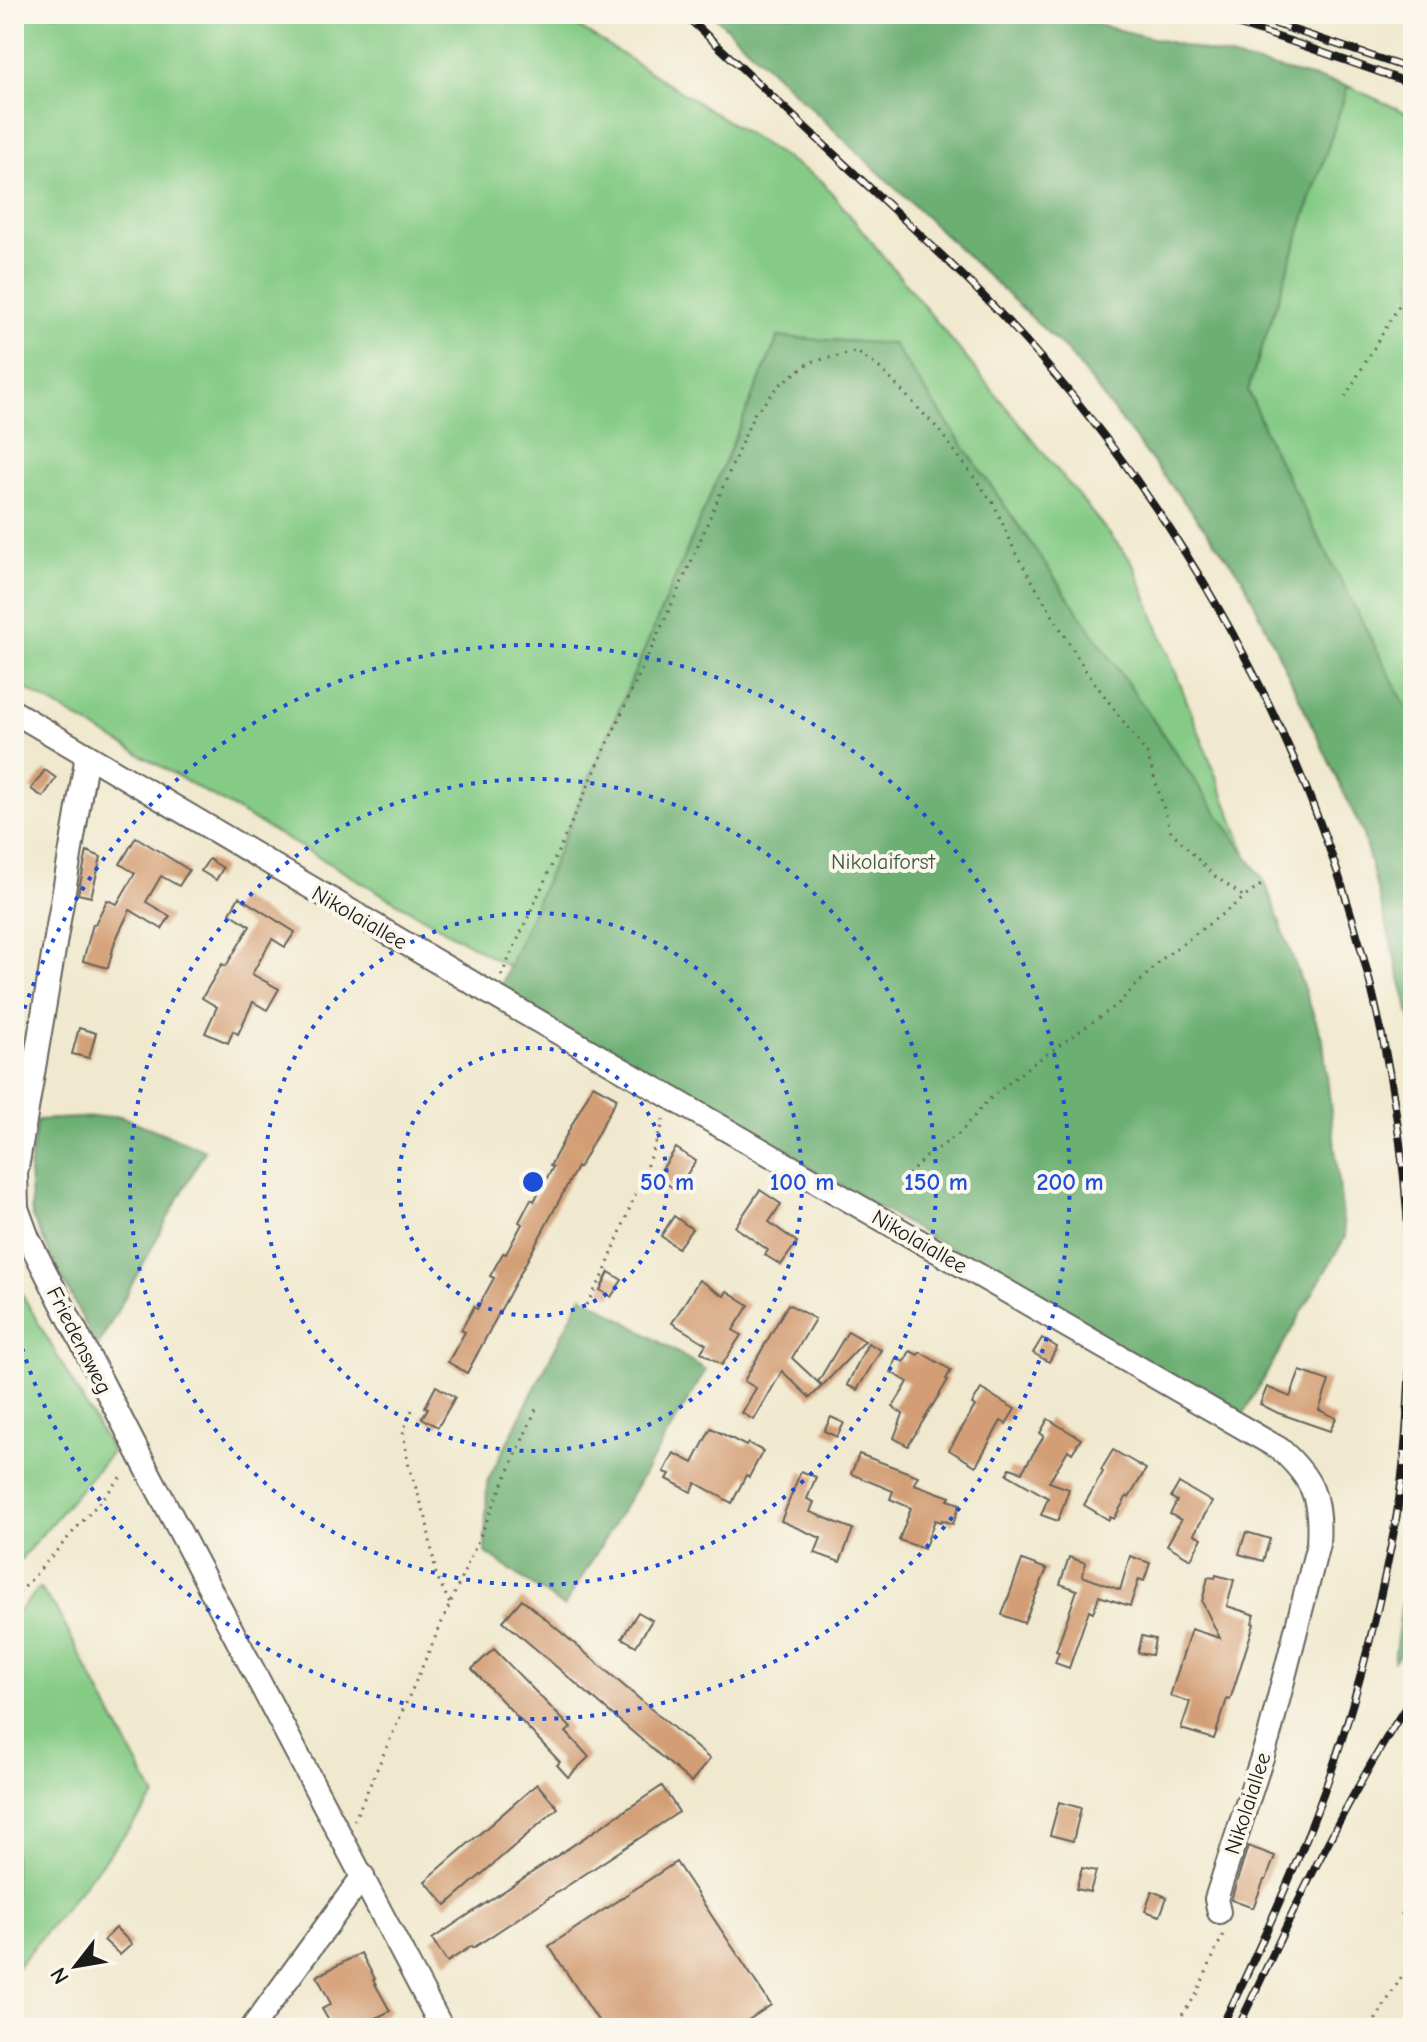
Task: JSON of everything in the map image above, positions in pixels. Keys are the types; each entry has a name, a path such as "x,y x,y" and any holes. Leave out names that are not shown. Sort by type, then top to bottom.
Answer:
{"street":[{"name":"Nikolaiallee","path":"14,712 493,995 1280,1449 1299,1467 1313,1491 1320,1516 1318,1544 1269,1736 1216,1899 1219,1912"},
{"name":"Friedensweg","path":"87,755 16,1174 17,1208 28,1238 140,1456 442,2028"},
{"path":"252,2028 363,1876"}],"path":[{"path":"1345,397 1413,282"},
{"path":"493,995 691,562 754,414 781,384 810,362 857,352 881,369 938,429 994,504 1016,554 1084,668 1147,754 1171,831 1212,874 1244,897"},
{"path":"903,1181 924,1158 960,1133 987,1101 1027,1068 1117,1005 1162,959 1265,882"},
{"path":"586,1305 603,1276 663,1124 663,1093"},
{"path":"344,1842 537,1407"},
{"path":"412,1410 403,1431 409,1467 426,1518 436,1574 450,1604"},
{"path":"14,1599 140,1456"},
{"path":"1413,1891 1402,1914 1413,1918"},
{"path":"1173,2028 1196,1995 1227,1925 1219,1912"},
{"path":"1377,2028 1376,2019 1408,1966 1413,1964"}],"green space":[{"path":"14,14 558,14 822,181 1133,563 1248,858 893,344 778,337 509,967 14,682"},
{"path":"712,14 1054,14 1348,86 1248,390 1271,446 1412,718 1413,1028 1362,831 1242,577 1068,352"},
{"path":"1348,86 1413,116 1413,726 1271,446 1248,390"},
{"name":"Nikolaiforst","path":"778,337 893,344 1265,882 1323,1041 1345,1237 1242,1416 499,990"},
{"path":"120,1116 205,1150 97,1348 32,1217 29,1170 37,1120"},
{"path":"14,1280 112,1452 14,1567"},
{"path":"582,1295 706,1370 564,1607 485,1552 487,1482"},
{"path":"1413,1519 1413,1641 1394,1661"},
{"path":"39,1588 55,1607 155,1797 14,1971 14,1617"}],"building":[{"path":"45,770 56,778 43,797 31,789"},
{"path":"136,837 189,870 179,886 161,876 146,902 170,916 162,929 130,910 115,941 108,968 83,961 93,924 107,900 117,904 135,873 120,864"},
{"path":"87,851 101,857 91,897 78,894"},
{"path":"209,859 223,868 216,880 201,871"},
{"path":"239,897 295,932 285,947 272,939 252,974 279,989 267,1010 253,1002 238,1034 233,1031 228,1043 205,1033 217,1007 202,998 250,926 230,913"},
{"path":"79,1028 96,1033 89,1058 72,1054"},
{"path":"593,1085 617,1098 467,1373 448,1362 465,1332 461,1330 494,1278 490,1276 522,1224 519,1222 531,1199 534,1201 553,1167 550,1166"},
{"path":"676,1148 696,1161 676,1190 657,1177"},
{"path":"760,1190 781,1204 769,1222 797,1242 781,1265 765,1255 768,1250 735,1227"},
{"path":"674,1216 692,1229 678,1248 661,1236"},
{"path":"609,1272 622,1280 611,1297 600,1290"},
{"path":"699,1280 724,1296 727,1291 749,1305 733,1330 741,1335 722,1365 701,1352 706,1344 672,1323"},
{"path":"788,1304 815,1319 792,1358 822,1386 810,1398 782,1371 754,1420 742,1413 756,1388 744,1381"},
{"path":"848,1331 865,1341 823,1385 818,1382"},
{"path":"1042,1338 1057,1347 1049,1362 1033,1353"},
{"path":"868,1343 881,1350 857,1390 847,1385"},
{"path":"910,1351 918,1355 920,1352 951,1370 908,1446 894,1438 903,1414 893,1407 908,1382 891,1372 896,1358 904,1362"},
{"path":"1300,1371 1329,1381 1319,1410 1336,1418 1330,1431 1260,1404 1267,1387 1290,1397"},
{"path":"436,1386 455,1397 438,1427 422,1418"},
{"path":"981,1389 1015,1409 1006,1424 1001,1421 976,1466 949,1450 975,1406 972,1404"},
{"path":"831,1417 844,1423 837,1437 824,1431"},
{"path":"1048,1419 1081,1439 1072,1453 1068,1450 1049,1482 1069,1489 1058,1521 1041,1515 1048,1498 1007,1474 1010,1468 1022,1472 1044,1436 1040,1433"},
{"path":"711,1428 763,1451 732,1503 696,1483 691,1492 667,1479 670,1474 664,1472 674,1453 693,1463"},
{"path":"1113,1450 1146,1469 1114,1519 1110,1517 1109,1520 1084,1505"},
{"path":"859,1454 918,1476 914,1484 950,1497 948,1500 960,1504 953,1524 935,1520 924,1549 899,1540 911,1508 890,1499 893,1491 851,1474"},
{"path":"801,1471 816,1477 807,1499 814,1502 810,1512 853,1529 840,1562 815,1553 821,1538 781,1521"},
{"path":"1179,1483 1212,1502 1194,1534 1202,1538 1191,1559 1167,1545 1181,1520 1170,1514 1177,1501 1171,1497"},
{"path":"1246,1532 1270,1539 1263,1561 1239,1554"},
{"path":"1130,1556 1150,1563 1144,1581 1139,1579 1130,1606 1099,1596 1093,1612 1089,1610 1069,1668 1055,1663 1059,1652 1056,1651 1077,1590 1060,1584 1069,1557 1086,1563 1082,1576 1120,1590"},
{"path":"1022,1560 1047,1569 1024,1623 1002,1615"},
{"path":"1216,1575 1234,1580 1227,1606 1255,1615 1230,1700 1227,1699 1214,1739 1181,1729 1190,1702 1170,1696 1191,1629 1220,1638 1202,1602 1208,1577 1215,1578"},
{"path":"522,1599 710,1759 691,1782 503,1621"},
{"path":"638,1612 652,1620 636,1646 622,1638"},
{"path":"1142,1636 1155,1639 1152,1655 1138,1653"},
{"path":"494,1649 571,1728 566,1732 589,1757 568,1777 557,1765 560,1762 472,1669"},
{"path":"537,1784 558,1808 446,1905 425,1881"},
{"path":"662,1786 679,1812 447,1962 432,1939"},
{"path":"1059,1802 1081,1808 1073,1841 1050,1835"},
{"path":"1248,1846 1275,1856 1253,1908 1231,1900"},
{"path":"676,1862 771,2005 736,2028 603,2028 549,1946"},
{"path":"1082,1868 1096,1871 1090,1892 1076,1889"},
{"path":"1152,1891 1167,1897 1160,1916 1145,1911"},
{"path":"116,1928 132,1944 120,1955 104,1940"},
{"path":"361,1953 390,2011 376,2018 381,2028 360,2028 355,2019 333,2028 322,2009 331,2004 317,1976"}],"railway":[{"path":"684,14 978,291 1040,357 1126,465 1201,579 1266,699 1320,823 1362,952 1391,1084 1407,1220 1410,1358 1400,1496 1376,1617 1333,1766 1286,1887 1221,2028"},
{"path":"1205,14 1413,84"},
{"path":"1246,14 1413,70"},
{"path":"1238,2028 1341,1818 1413,1696"}]}
